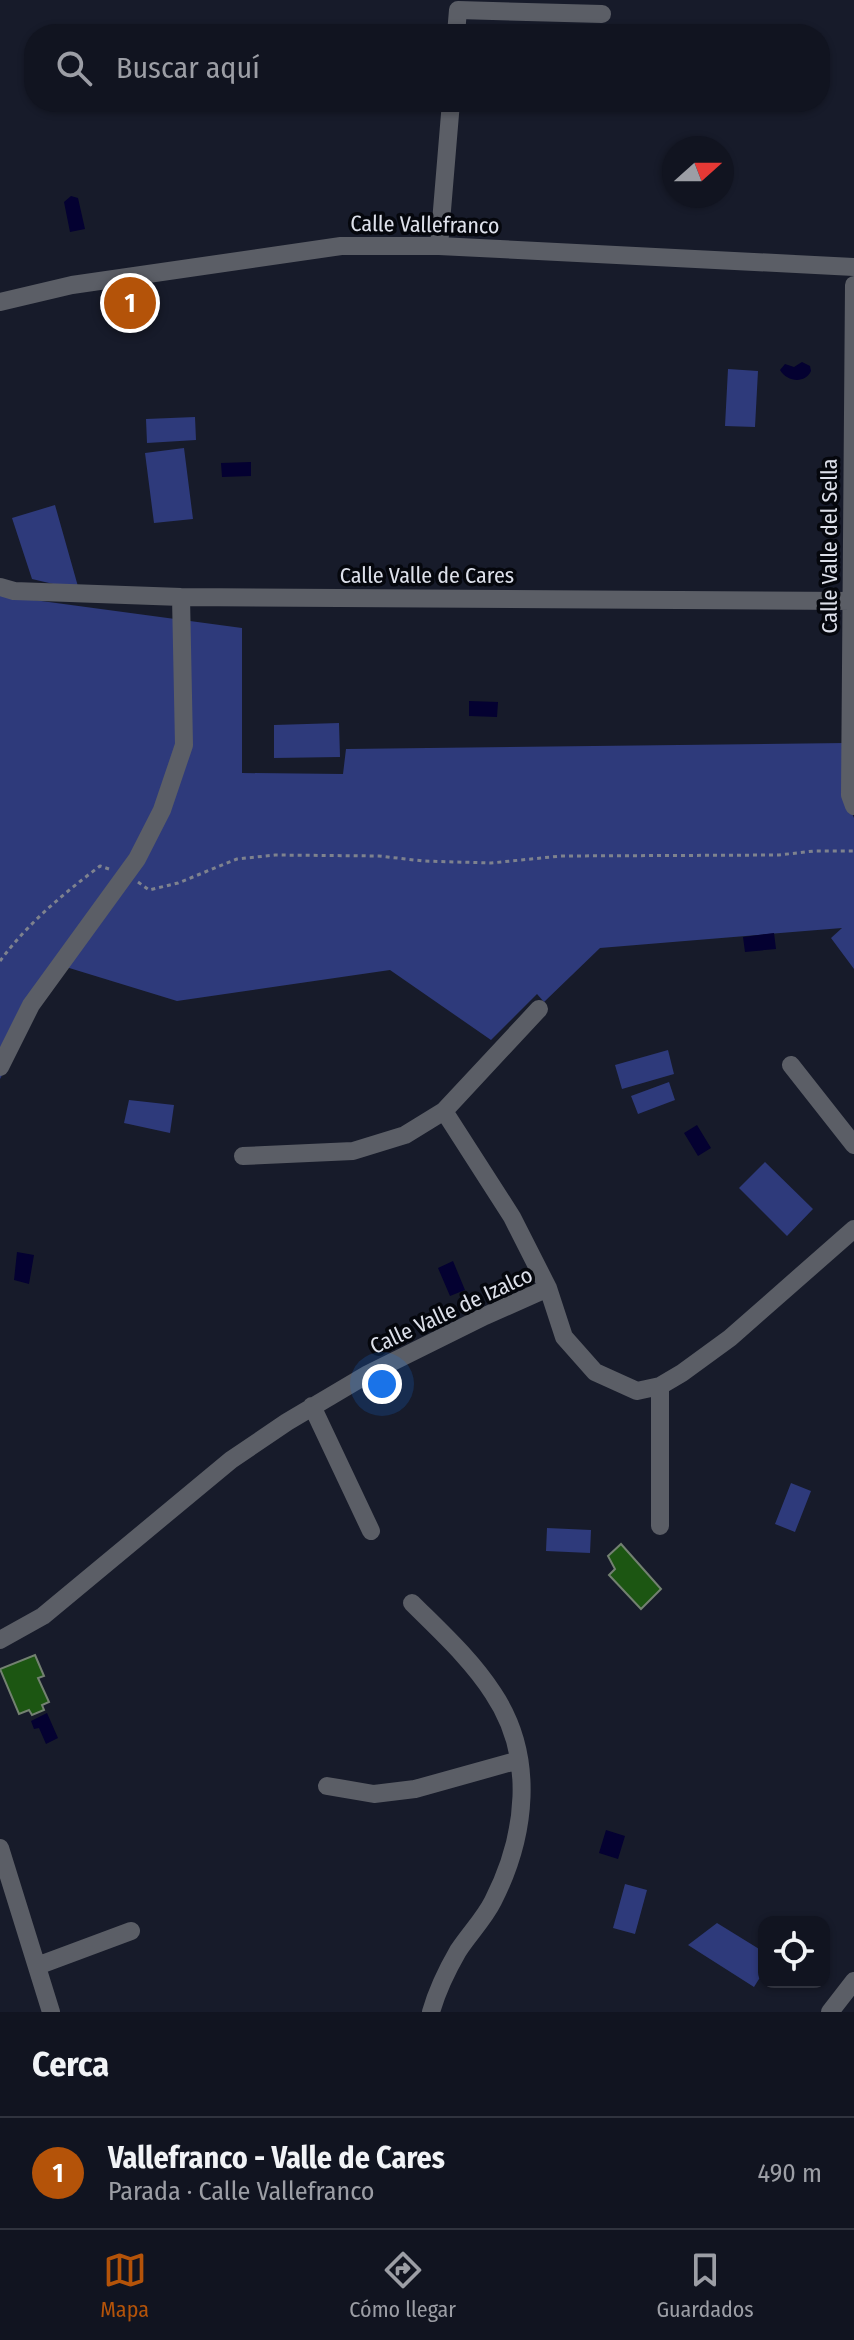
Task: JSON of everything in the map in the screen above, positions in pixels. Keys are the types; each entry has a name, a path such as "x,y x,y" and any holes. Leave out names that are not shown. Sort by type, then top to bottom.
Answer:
{"street":[{"path":"457,24 458,10 602,14"},
{"path":"439,246 450,112"},
{"name":"Calle Vallefranco","path":"0,302 72,285 341,246 439,246 854,267"},
{"name":"Calle Valle del Sella","path":"854,285 850,795 854,806"},
{"name":"Calle Valle de Cares","path":"0,587 14,591 181,597 853,601"},
{"path":"0,1067 31,1005 137,859 162,810 184,745 181,597"},
{"path":"243,1156 353,1151 405,1135 444,1111 539,1009"},
{"path":"791,1065 854,1145"},
{"path":"444,1111 512,1217 548,1288"},
{"path":"660,1526 660,1386 730,1338 854,1229"},
{"name":"Calle Valle de Izalco","path":"0,1640 43,1616 231,1460 312,1406 368,1374 548,1288 564,1337 595,1372 637,1391 660,1386"},
{"path":"312,1406 371,1531"},
{"path":"412,1603 454,1645 494,1694 513,1734 519,1760 523,1807 511,1857 492,1903 458,1951 435,1997 431,2012"},
{"path":"327,1786 374,1794 415,1789 519,1760"},
{"path":"0,1848 51,2012"},
{"path":"37,1966 131,1931"},
{"path":"830,2012 854,1981"}],"path":[{"path":"0,961 15,940 56,901 100,866 126,874 149,890 178,883 237,859 275,855 379,856 491,863 561,856 854,851"}],"shaded area":[{"path":"71,196 78,198 85,229 70,232 64,202"},
{"path":"802,362 810,366 811,371 800,380 787,377 780,370 785,364 794,367"},
{"path":"728,369 758,371 755,427 725,426"},
{"path":"195,417 196,440 147,443 146,419"},
{"path":"184,448 193,519 154,523 145,453"},
{"path":"251,462 251,476 222,477 221,463"},
{"path":"55,505 79,590 32,579 12,518"},
{"path":"0,591 19,598 242,628 242,773 343,774 346,749 846,743 843,791 854,818 854,969 831,938 842,928 600,948 544,1002 537,994 491,1040 390,970 177,1001 66,967 32,1018 0,1079"},
{"path":"469,701 498,702 497,717 469,716"},
{"path":"339,723 340,757 274,758 274,725"},
{"path":"774,933 776,949 745,952 743,937"},
{"path":"668,1050 674,1074 622,1089 615,1065"},
{"path":"669,1082 675,1100 638,1114 631,1096"},
{"path":"129,1100 174,1105 170,1133 124,1123"},
{"path":"697,1125 711,1148 698,1156 684,1133"},
{"path":"765,1162 813,1209 787,1236 739,1188"},
{"path":"17,1252 34,1255 29,1284 14,1280"},
{"path":"453,1261 465,1290 450,1296 438,1268"},
{"path":"791,1483 811,1491 795,1532 775,1524"},
{"path":"547,1528 591,1530 590,1553 546,1551"},
{"path":"47,1713 58,1738 46,1744 39,1728 34,1729 31,1721"},
{"path":"606,1830 625,1836 618,1859 599,1853"},
{"path":"625,1884 647,1890 635,1934 613,1928"},
{"path":"717,1923 758,1948 758,1981 754,1987 688,1945"}],"building":[{"path":"621,1544 661,1589 641,1609 609,1575 615,1569 608,1556"},
{"path":"35,1655 44,1676 38,1678 49,1702 42,1705 44,1710 32,1715 29,1710 19,1714 0,1669"}],"place":[{"name":"Vallefranco - Valle de Cares","path":"130,303"}]}
